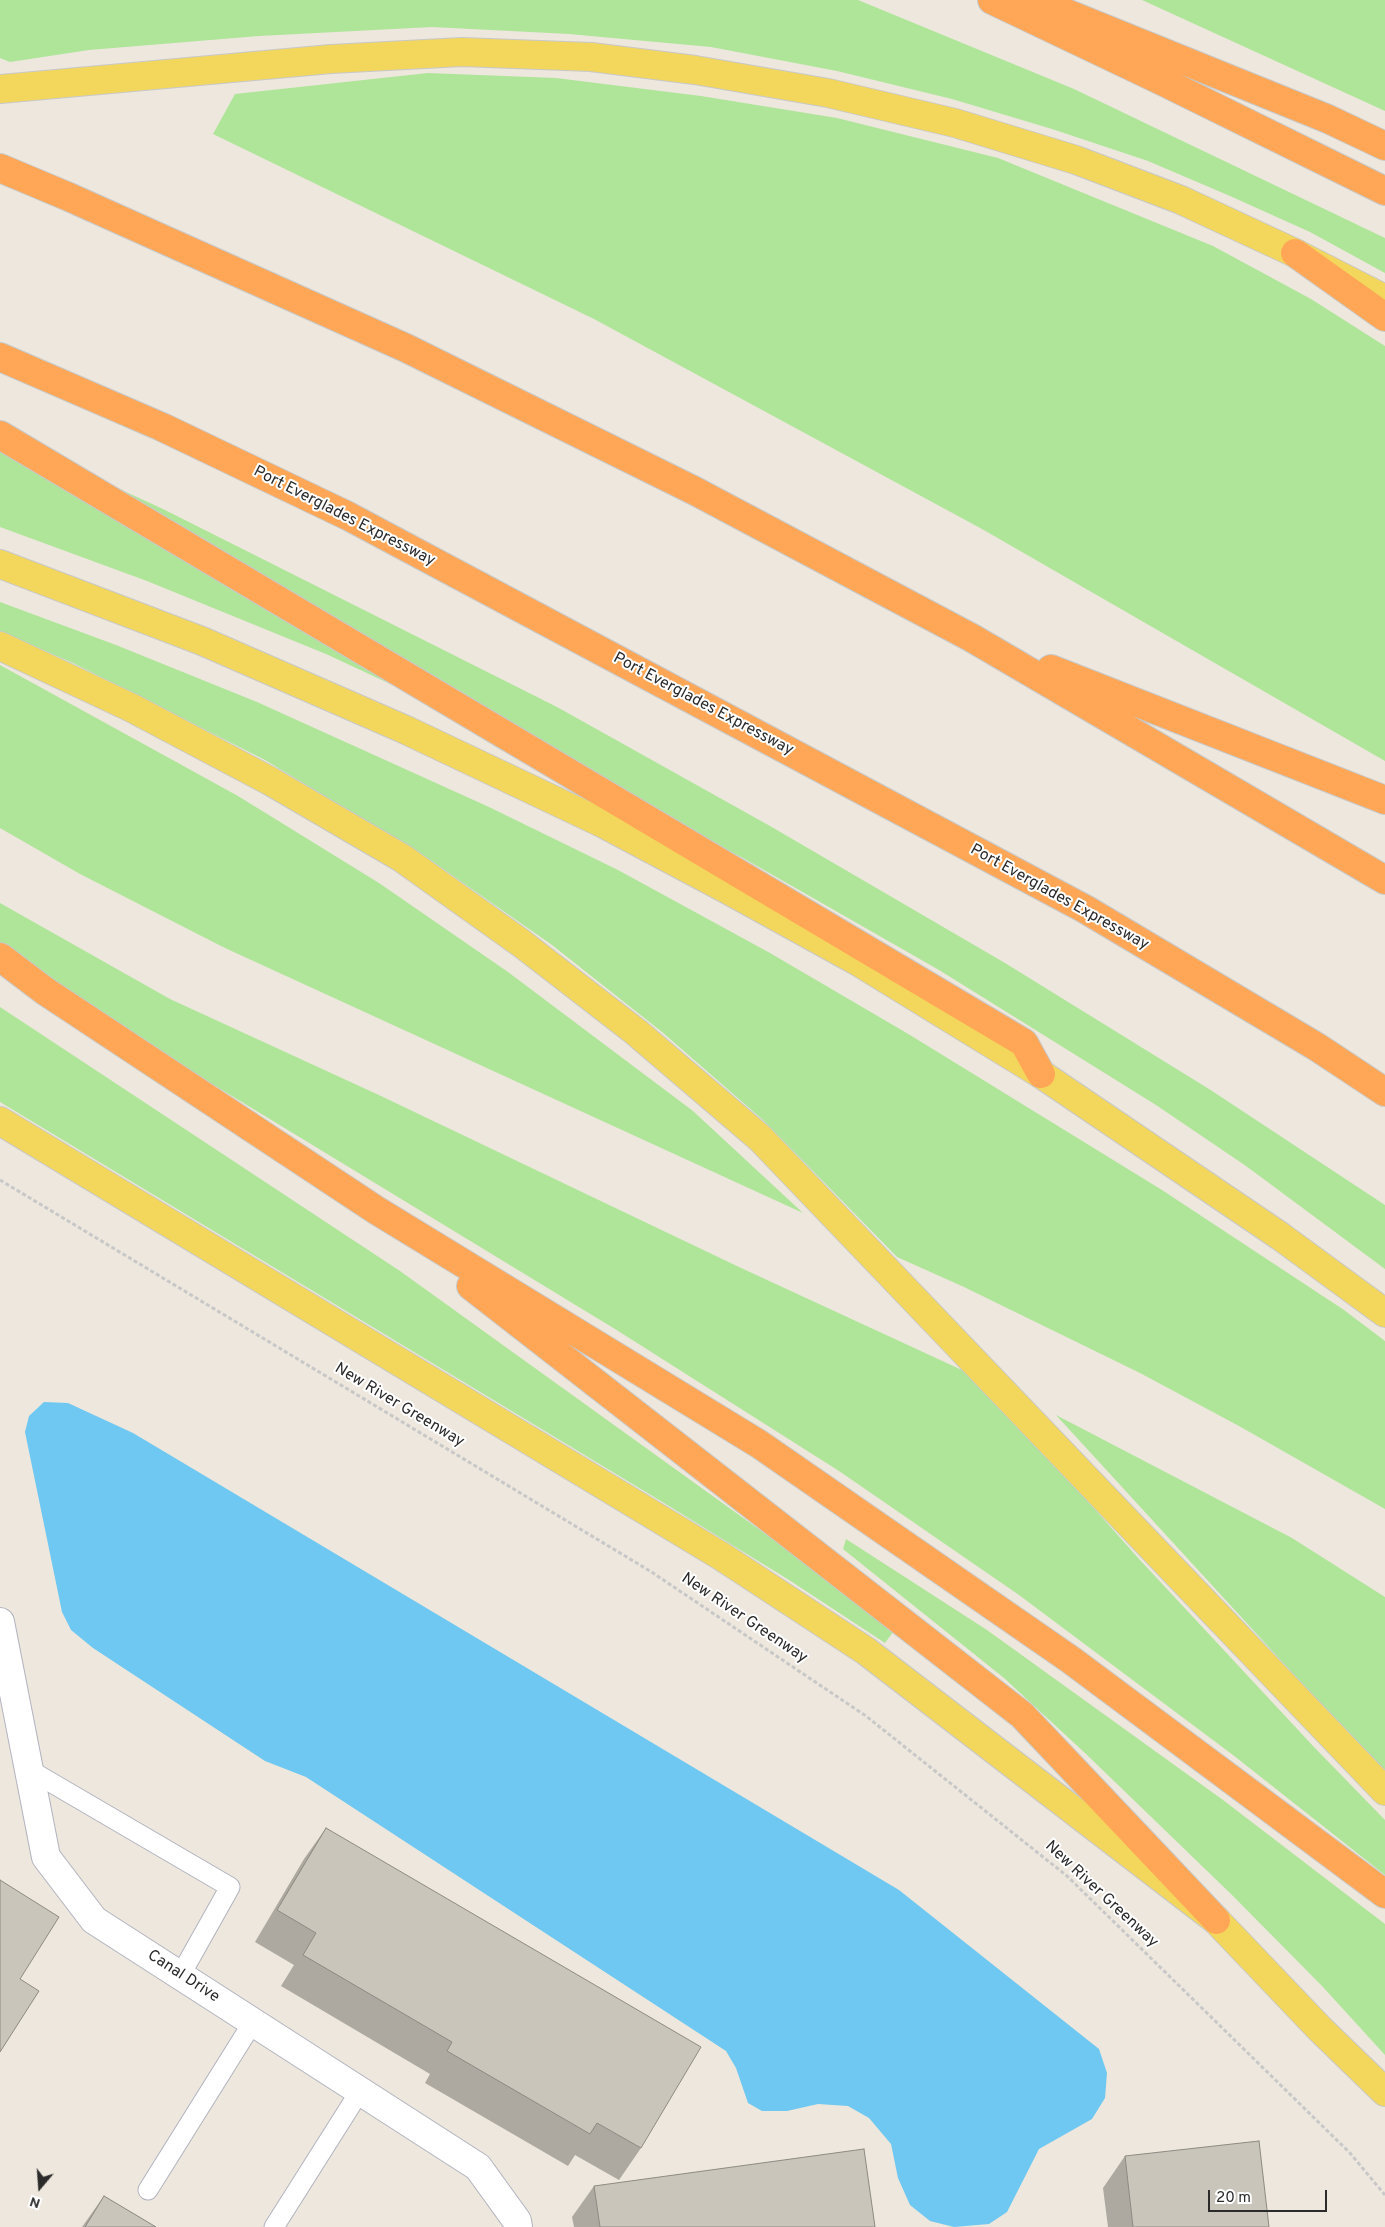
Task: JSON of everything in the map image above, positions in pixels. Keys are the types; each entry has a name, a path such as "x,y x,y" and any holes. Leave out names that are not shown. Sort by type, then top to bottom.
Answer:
{"highway":[{"path":"992,0 1385,191"},
{"path":"1034,0 1328,119 1385,146"},
{"path":"0,168 362,328 695,491 972,638 1385,880"},
{"path":"1295,253 1385,317"},
{"name":"Port Everglades Expressway","path":"0,357 162,427 348,516 1085,910 1317,1047 1385,1092"},
{"path":"0,435 1024,1043 1041,1074"},
{"path":"972,638 1385,800"},
{"path":"0,957 45,991 376,1210 759,1444 1071,1660 1385,1894"},
{"path":"376,1210 595,1384 1022,1715 1216,1920"}],"main road":[{"path":"0,89 331,59 462,52 591,57 685,69 828,93 955,123 1076,160 1181,200 1295,253 1385,299"},
{"path":"0,564 202,641 406,730 602,823 857,961 1041,1074 1280,1236 1385,1313"},
{"path":"0,646 132,708 270,781 402,858 521,943 636,1032 760,1138 1385,1791"},
{"path":"0,1121 721,1556 866,1651 1216,1920 1320,2028 1385,2092"}],"street":[{"name":"Canal Drive","path":"0,1622 46,1858 94,1920 478,2167 517,2222 518,2227"}],"lane":[{"path":"28,1769 230,1887 180,1976"},
{"path":"148,2190 253,2022"},
{"path":"274,2227 360,2091"}],"path":[{"name":"New River Greenway","path":"0,1180 650,1571 866,1716 1067,1876 1350,2153 1385,2195"}],"green space":[{"path":"0,0 858,0 1074,89 1385,238 1385,273 1310,232 1148,161 1052,129 952,99 837,71 711,47 569,34 432,27 259,36 89,50 10,62 0,58"},
{"path":"1142,0 1385,0 1385,111"},
{"path":"428,73 556,78 701,96 837,118 998,158 1213,246 1311,299 1385,346 1385,761 982,529 594,319 213,134 235,94"},
{"path":"0,434 163,509 557,707 770,826 1005,963 1209,1089 1385,1205 1385,1269 1246,1166 1156,1105 939,970 743,858 513,741 326,654 147,581 0,527"},
{"path":"0,602 116,645 257,702 489,807 618,870 770,953 910,1035 1162,1190 1344,1310 1385,1341 1385,1509 1239,1426 1140,1373 964,1287 897,1257 763,1120 662,1032 552,945 426,857 265,760 75,664 0,631"},
{"path":"0,665 238,796 379,883 508,972 693,1111 803,1213 225,948 80,874 0,828"},
{"path":"0,903 170,999 381,1096 739,1267 977,1377 1140,1560 1313,1746 1385,1820 1385,1875 1233,1755 1019,1595 839,1471 615,1329 130,1034 0,949"},
{"path":"0,1007 400,1271 778,1543 893,1632 885,1643 789,1580 664,1503 0,1102"},
{"path":"1056,1415 1292,1538 1385,1597 1385,1774"},
{"path":"846,1539 987,1630 1223,1800 1385,1924 1385,2055 1322,1986 1231,1894 1086,1754 1004,1678 843,1549"}],"water":[{"path":"44,1402 68,1403 133,1433 899,1890 1099,2049 1107,2073 1105,2098 1092,2119 1039,2149 1007,2212 989,2224 954,2227 930,2221 910,2205 898,2178 891,2144 869,2118 848,2106 818,2104 787,2111 762,2111 748,2103 736,2068 726,2051 306,1777 265,1761 93,1648 71,1630 62,1612 25,1432 29,1416"}],"building":[{"path":"326,1828 701,2047 641,2148 597,2123 590,2134 447,2051 452,2042 303,1955 316,1933 277,1910"},
{"path":"0,1880 59,1917 20,1979 39,1991 0,2052"},
{"path":"1259,2141 1269,2227 1133,2227 1125,2156"},
{"path":"864,2149 875,2227 600,2227 594,2186"},
{"path":"104,2196 156,2227 85,2227"}]}
